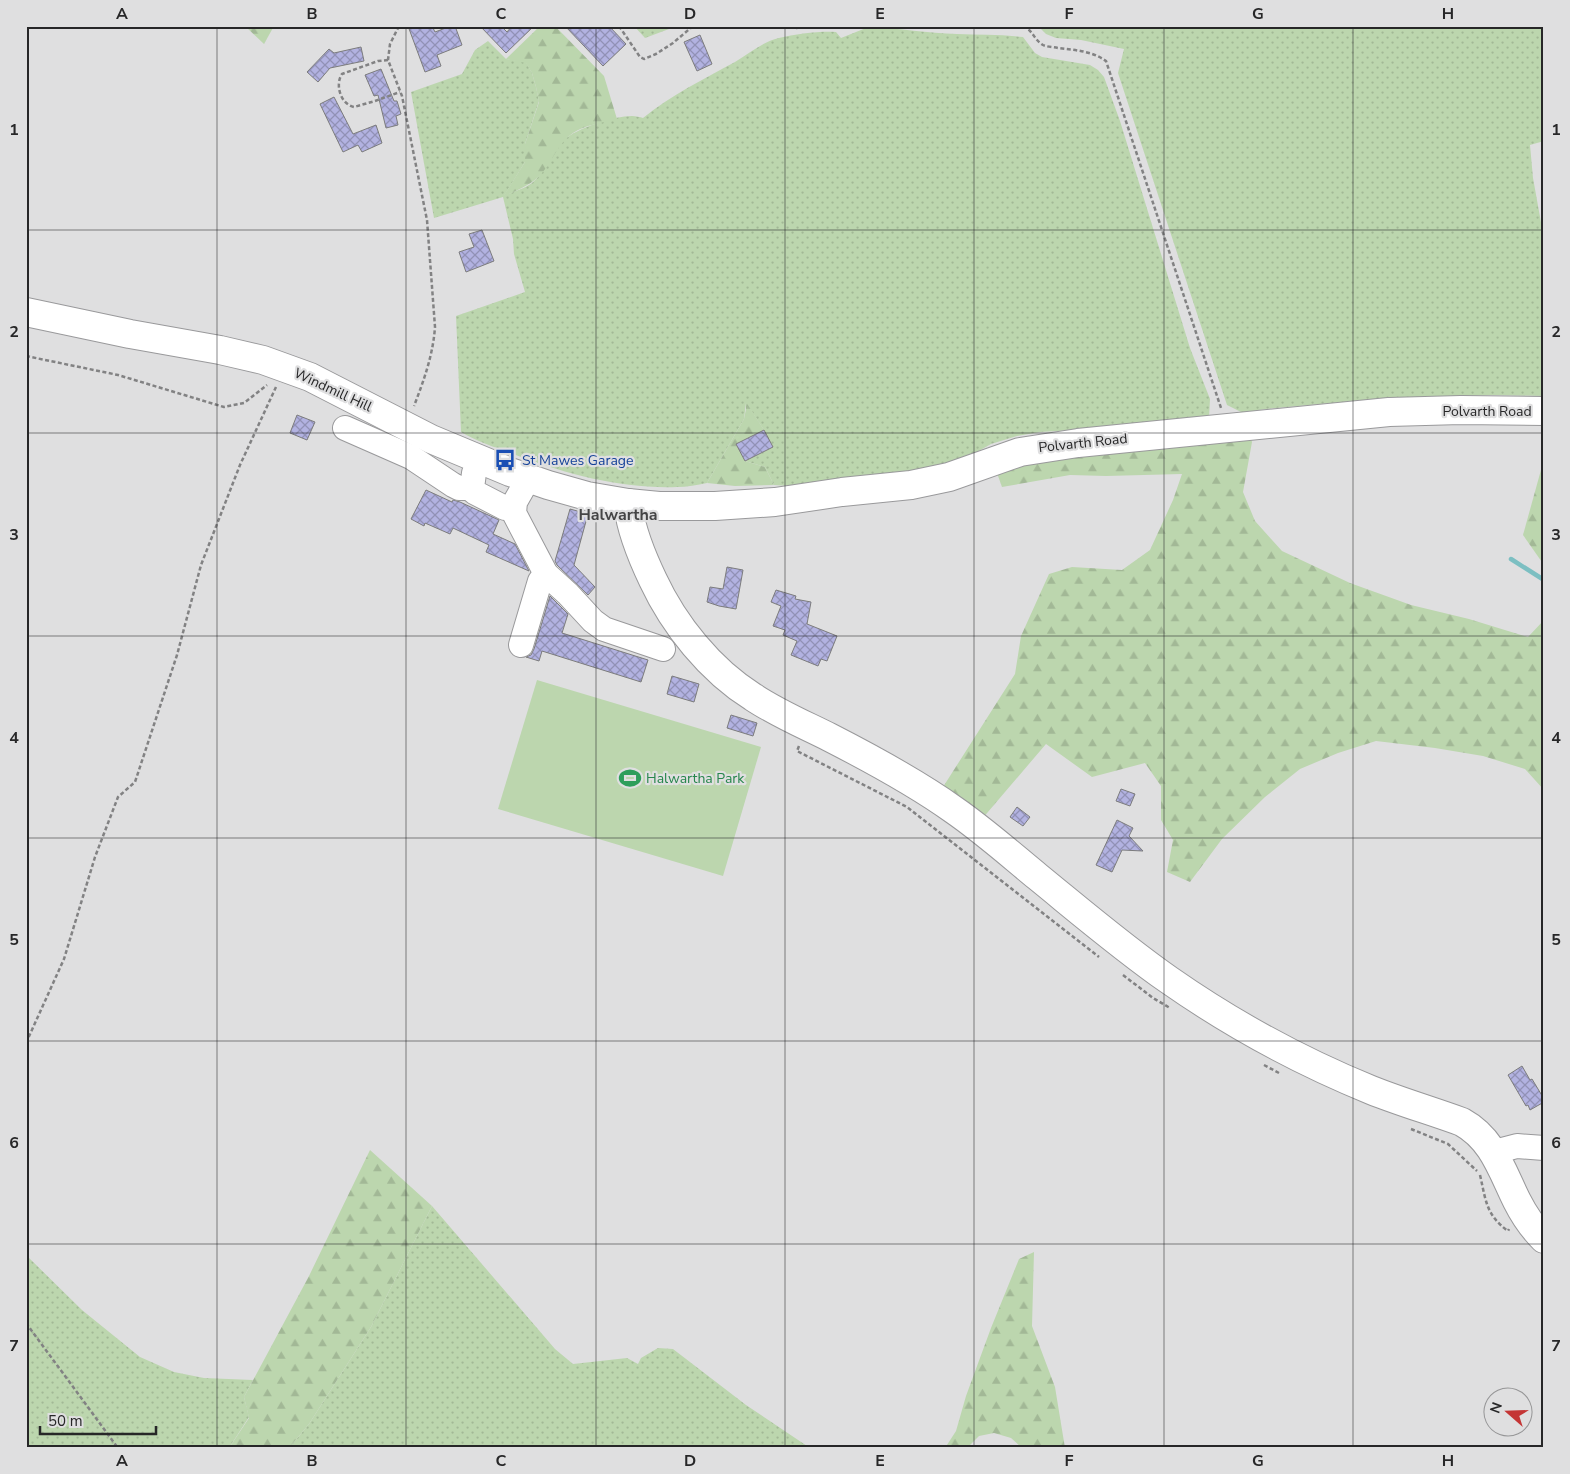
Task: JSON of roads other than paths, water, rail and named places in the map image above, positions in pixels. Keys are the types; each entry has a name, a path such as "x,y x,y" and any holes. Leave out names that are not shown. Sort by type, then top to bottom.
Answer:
{"main road":[{"name":"Windmill Hill","path":"26,312 114,331 236,353 280,375 310,377 431,439 528,479 567,491 628,503"},
{"name":"Polvarth Road","path":"628,503 715,506 775,502 931,481 969,471 1008,455 1032,449 1078,443 1388,412 1461,410 1544,411"},
{"path":"628,503 632,524 643,557 665,602 701,651 751,697 882,765 954,809 1101,929 1169,980 1226,1017 1289,1053 1339,1076 1467,1125 1479,1133 1494,1152 1524,1214 1544,1239"}],"street":[{"path":"345,428 412,457 452,486 472,488 478,495 505,508 514,508"},
{"path":"472,488 478,459"},
{"path":"528,479 518,496 514,508 516,517 546,574 598,626 663,649"},
{"path":"522,646 540,581 546,574"},
{"path":"1494,1152 1517,1146 1544,1148"}],"waterway":[{"path":"1511,559 1544,580"}],"place":[{"name":"St Mawes Garage","path":"505,460"},
{"name":"Halwartha Park","path":"630,778"}],"district":[{"name":"Halwartha","path":"618,515"}]}
